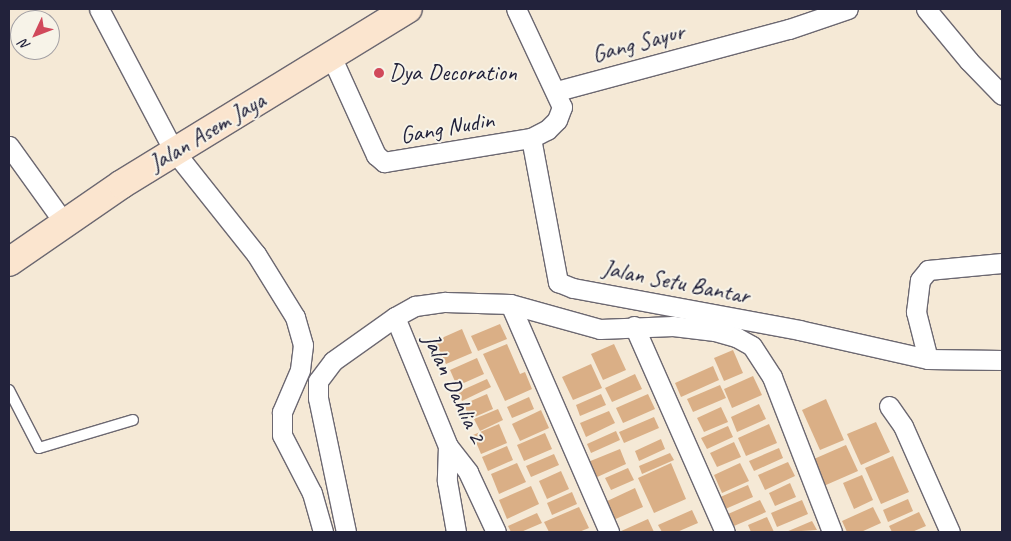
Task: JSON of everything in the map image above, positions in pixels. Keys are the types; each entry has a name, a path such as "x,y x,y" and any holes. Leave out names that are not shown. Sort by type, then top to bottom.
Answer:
{"main road":[{"name":"Jalan Asem Jaya","path":"9,262 174,151 408,9"}],"street":[{"path":"99,9 174,151 256,254 295,317 302,353 300,370 282,412 282,435 312,493 323,532"},
{"path":"516,9 544,72 560,99"},
{"name":"Gang Sayur","path":"560,99 848,9"},
{"path":"926,9 969,61 1002,95"},
{"name":"Gang Nudin","path":"331,56 376,155 384,162 531,138 547,130 557,120 560,99"},
{"name":"Jalan Setu Bantar","path":"531,138 558,282 573,288 799,330 928,359"},
{"path":"9,146 65,224"},
{"path":"1002,263 928,270 920,280 916,312 928,359 1002,360"},
{"path":"346,532 318,398 318,381 333,361 395,317 415,306 445,302 510,304 600,329 634,326 673,326 715,331 736,337 752,346 772,377 832,532"},
{"path":"510,304 609,532"},
{"name":"Jalan Dahlia 2","path":"395,317 448,446 468,472 496,532"},
{"path":"634,326 725,532"},
{"path":"889,406 903,426 950,532"},
{"path":"448,446 447,482 456,532"}],"lane":[{"path":"9,390 39,448 132,420"}],"building":[{"path":"500,324 507,339 478,351 471,336"},
{"path":"462,329 472,353 446,364 435,341"},
{"path":"507,344 520,374 525,372 532,389 505,401 483,354"},
{"path":"614,344 626,370 603,380 591,354"},
{"path":"733,350 743,373 724,381 714,358"},
{"path":"477,358 484,374 457,386 450,370"},
{"path":"591,364 602,388 573,400 562,377"},
{"path":"713,366 719,380 681,397 675,383"},
{"path":"635,374 642,389 612,402 605,388"},
{"path":"753,376 762,395 732,408 724,389"},
{"path":"487,379 491,387 462,401 458,392"},
{"path":"720,385 726,398 693,412 687,399"},
{"path":"487,394 493,409 470,419 464,404"},
{"path":"601,394 606,405 580,416 576,405"},
{"path":"648,394 655,409 623,423 616,408"},
{"path":"529,397 534,409 512,418 507,407"},
{"path":"826,399 844,440 820,450 802,410"},
{"path":"759,404 766,419 737,432 731,417"},
{"path":"721,407 728,422 704,432 697,418"},
{"path":"498,409 503,420 480,431 474,419"},
{"path":"541,410 549,428 520,441 512,424"},
{"path":"609,411 615,423 586,437 580,423"},
{"path":"654,417 659,428 624,443 619,432"},
{"path":"876,422 890,452 861,465 847,434"},
{"path":"499,424 507,443 481,454 473,435"},
{"path":"769,424 777,443 746,456 738,438"},
{"path":"728,426 733,437 707,449 701,438"},
{"path":"616,431 620,440 591,453 587,444"},
{"path":"545,433 552,449 524,461 517,445"},
{"path":"661,439 665,449 639,461 635,451"},
{"path":"734,442 741,457 717,467 710,453"},
{"path":"846,445 858,471 819,488 807,462"},
{"path":"507,446 513,460 488,471 482,457"},
{"path":"779,448 783,458 754,471 749,461"},
{"path":"620,449 626,464 595,478 588,462"},
{"path":"670,453 674,460 642,474 639,466"},
{"path":"554,454 559,465 531,477 526,466"},
{"path":"893,456 909,492 881,504 865,468"},
{"path":"788,462 795,476 765,490 758,475"},
{"path":"517,463 526,482 499,494 491,474"},
{"path":"671,463 686,499 654,513 638,478"},
{"path":"740,463 749,481 722,493 714,475"},
{"path":"628,468 634,480 611,490 605,478"},
{"path":"561,471 569,489 547,499 539,481"},
{"path":"862,475 873,500 854,509 843,483"},
{"path":"790,483 796,497 775,506 769,493"},
{"path":"748,485 753,497 723,510 718,498"},
{"path":"531,486 539,504 507,519 499,500"},
{"path":"635,488 643,507 611,521 603,503"},
{"path":"572,492 577,504 552,515 547,503"},
{"path":"908,499 913,511 888,522 883,510"},
{"path":"760,500 766,512 734,526 728,514"},
{"path":"802,500 808,514 777,527 771,513"},
{"path":"579,507 589,528 579,532 549,532 544,522"},
{"path":"873,507 881,523 861,532 847,532 842,521"},
{"path":"692,510 698,523 677,532 662,532 658,525"},
{"path":"919,512 926,526 912,532 892,532 889,526"},
{"path":"537,513 542,523 521,532 511,532 508,526"},
{"path":"767,517 774,532 751,532 748,525"},
{"path":"648,519 654,532 619,532"},
{"path":"812,521 817,530 786,532"}],"place":[{"name":"Dya Decoration","path":"379,73"}]}
